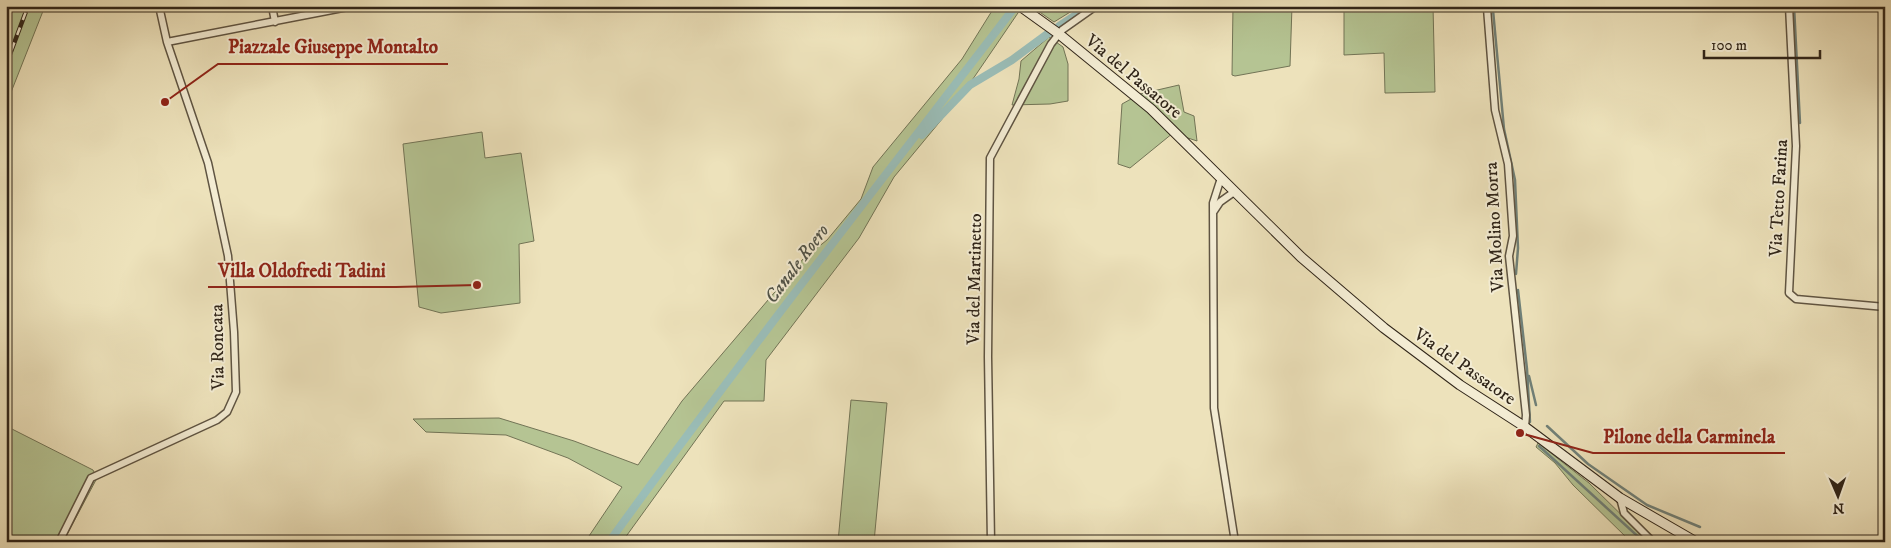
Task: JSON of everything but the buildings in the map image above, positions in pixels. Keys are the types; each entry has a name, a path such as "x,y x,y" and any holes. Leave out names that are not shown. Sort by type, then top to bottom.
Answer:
{"street":[{"name":"Via Roncata","path":"59,542 91,478 217,420 227,412 236,392 234,332 228,256 208,163 167,42 159,6"},
{"path":"272,6 275,22"},
{"path":"167,42 353,6"},
{"name":"Via del Passatore","path":"1020,6 1059,34 1151,109 1301,257 1384,328 1460,385 1525,427 1620,498 1696,542"},
{"path":"1059,34 1096,6"},
{"name":"Via Molino Morra","path":"1498,6 1487,8 1495,110 1508,164 1513,236 1509,256 1526,415 1525,427"},
{"name":"Via Tetto Farina","path":"1790,6 1796,146 1789,293 1796,299 1885,307"},
{"name":"Via del Martinetto","path":"991,542 988,357 990,158 1034,74 1059,34"},
{"path":"1220,178 1213,203 1214,408 1234,542"},
{"path":"1213,212 1220,202 1234,192"},
{"path":"1620,498 1624,512 1653,542"}],"green space":[{"path":"6,6 45,6 6,105"},
{"path":"995,6 1015,6 1020,10 962,95 894,177 859,238 766,360 764,401 724,401 622,542 585,542 622,487 568,458 506,435 426,432 413,419 499,418 574,441 638,465 682,401 803,259 827,240 861,199 873,167 962,59"},
{"path":"1031,6 1080,6 1054,22"},
{"path":"1233,6 1292,6 1290,66 1232,75"},
{"path":"1344,6 1433,6 1435,92 1385,93 1384,53 1344,55"},
{"path":"1049,37 1063,47 1068,64 1068,101 1050,104 1012,105 1019,79 1021,61"},
{"path":"1179,85 1184,112 1194,116 1197,141 1173,133 1130,168 1118,164 1122,104 1140,94"},
{"path":"482,132 485,158 521,153 534,241 519,244 520,303 441,313 419,307 403,144"},
{"path":"851,400 887,403 874,542 838,542"},
{"path":"6,426 93,470 97,478 63,542 6,542"},
{"path":"1538,443 1589,483 1649,542 1630,541 1573,485 1555,463 1536,447"}],"waterway":[{"path":"1059,26 1089,6"},
{"path":"1794,6 1800,123"},
{"name":"Canale Roero","path":"609,542 759,340 1014,8"},
{"path":"1493,10 1504,129 1515,180 1518,248 1516,274"},
{"path":"922,135 970,85 1012,60 1050,32"},
{"path":"1518,290 1527,369 1530,422"},
{"path":"1529,376 1536,405"},
{"path":"1547,426 1588,464 1647,505 1700,527"},
{"path":"1539,446 1644,542"}],"railway":[{"path":"6,65 28,6"}],"place":[{"name":"Piazzale Giuseppe Montalto","path":"165,102"},
{"name":"Villa Oldofredi Tadini","path":"477,285"},
{"name":"Pilone della Carminela","path":"1520,433"}]}
